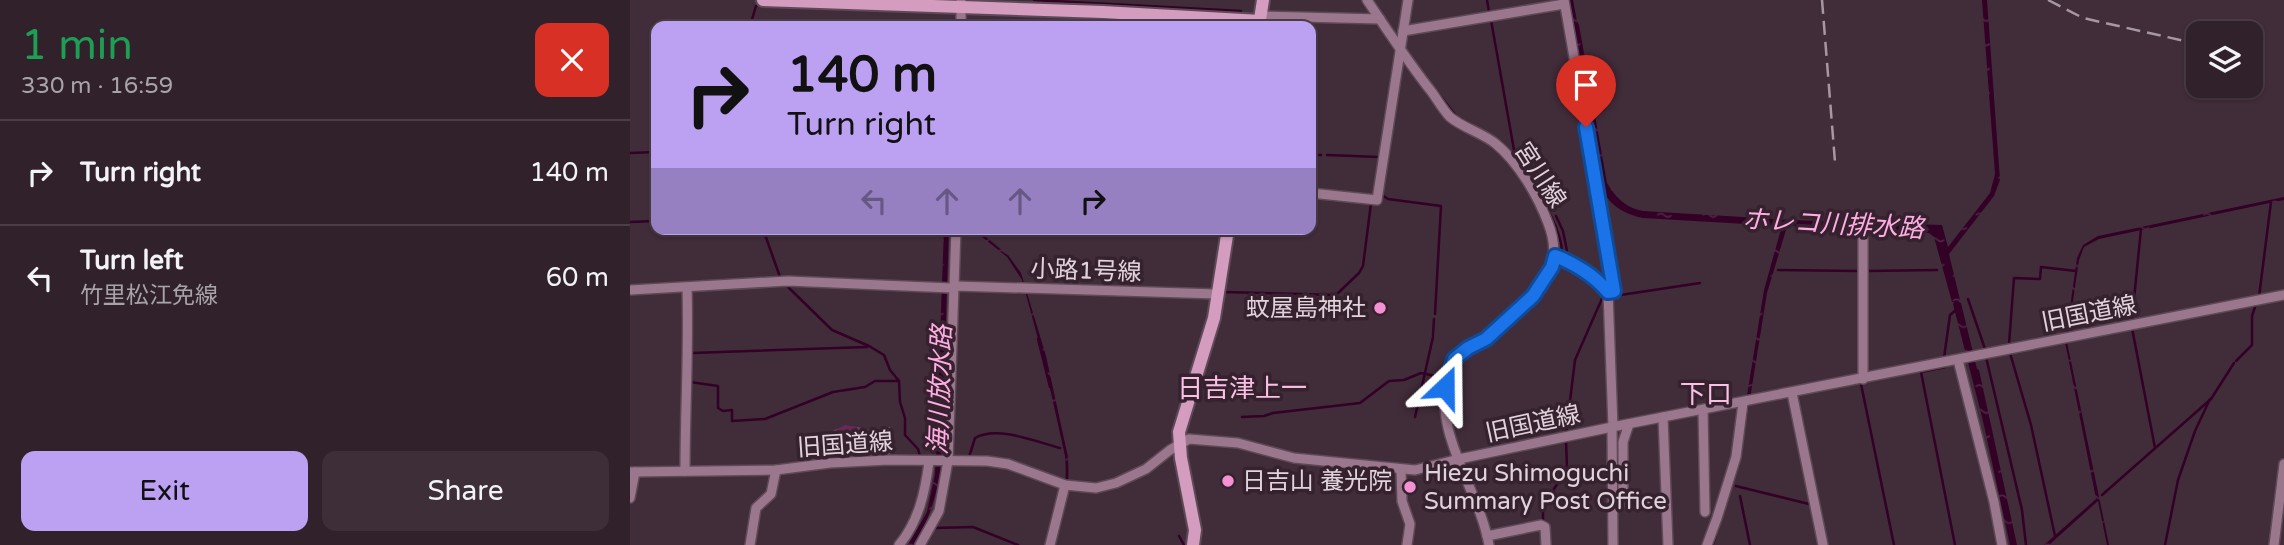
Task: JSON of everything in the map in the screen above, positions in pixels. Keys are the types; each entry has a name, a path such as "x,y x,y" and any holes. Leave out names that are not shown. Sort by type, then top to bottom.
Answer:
{"street":[{"path":"763,0 961,3 1259,21 1380,19"},
{"path":"1259,21 1263,0"},
{"name":"宮川線","path":"1367,0 1400,51 1451,117 1496,144 1518,169 1548,221 1554,239 1555,256"},
{"path":"1316,194 1377,200 1408,0"},
{"path":"1403,31 1564,2 1615,286 1614,291 1608,292"},
{"path":"961,3 961,21"},
{"path":"1863,233 1863,379"},
{"path":"920,545 939,511 938,461 956,235"},
{"path":"1193,545 1195,530 1179,432 1214,318 1227,235"},
{"path":"1546,545 1545,527 1541,525 1488,540 1451,438 1444,407 1445,387 1454,359 1486,339 1533,296 1552,267 1555,256 1600,282 1608,292 1613,427 1613,545"},
{"name":"小路1号線","path":"630,290 788,281 1217,294"},
{"path":"685,471 689,351 687,288"},
{"name":"旧国道線","path":"632,472 776,470 830,463 938,461 1009,464 1065,485 1096,488 1116,483 1146,469 1189,439 1238,443 1294,458 1415,470 1613,427 2284,295"},
{"path":"1961,359 2002,545"},
{"path":"1792,393 1823,545"},
{"path":"1707,545 1736,457 1743,403"},
{"path":"1703,410 1705,512"},
{"path":"1663,417 1668,545"},
{"path":"1629,424 1623,442 1623,500 1628,503 1666,504"},
{"path":"899,545 914,523 938,461"},
{"path":"2274,545 2284,464"},
{"path":"750,545 756,508 771,494 776,470"},
{"path":"1401,470 1402,501 1410,524 1406,545"},
{"path":"630,498 632,472"},
{"path":"1050,545 1065,485"}],"green space":[{"path":"845,425 873,430 890,427 890,455 815,461 812,441"}],"water":[{"name":"ホレコ川排水路","path":"1567,0 1573,0 1579,25 1607,183 1627,205 1643,211 1942,225 1948,247 1990,193 1995,174 1982,0 1987,0 2000,180 1994,196 1949,254 1959,302 1979,370 2017,545 2010,545 1954,302 1934,237 1929,233 1791,224 1785,228 1643,218 1617,207 1600,184"},
{"path":"2284,197 2284,200 2099,239 2084,247 2079,260 2067,342 2109,545 2098,501 2049,545 2044,545 2096,499 2065,342 2077,258 2083,245 2098,236"},
{"path":"1781,229 1786,230 1767,293 1739,467 1714,545 1710,545 1745,408 1764,290"},
{"name":"海川放水路","path":"944,235 949,235 941,465 928,516 913,545 908,545 927,512 935,474"},
{"path":"983,235 1008,255 1021,273 1046,356 1068,457 1066,502 1055,545 1065,491 1066,468 1043,357 1022,280 1007,257 981,236"}],"waterway":[{"path":"1034,0 1241,11"},
{"path":"1487,0 1489,12"},
{"path":"752,21 756,6"},
{"path":"1491,20 1514,150 1535,175 1554,210"},
{"path":"1431,84 1456,116 1479,129"},
{"path":"630,153 651,152"},
{"path":"1316,155 1321,155"},
{"path":"1327,155 1379,157"},
{"path":"1382,195 1388,199 1441,206 1435,314"},
{"path":"1526,307 1538,298 1561,260 1562,246 1553,219 1543,201"},
{"path":"2259,297 2271,202"},
{"path":"1223,292 1336,295 1363,266 1371,203"},
{"path":"1556,216 1563,231 1567,251"},
{"path":"630,222 651,221"},
{"path":"2132,319 2141,229"},
{"path":"765,235 780,277"},
{"path":"2009,344 2014,278 2040,279 2041,267 2076,271"},
{"path":"1778,270 1858,271"},
{"path":"1867,271 1937,270"},
{"path":"1614,296 1700,283"},
{"name":"海川放水路","path":"787,286 832,330 884,355 890,370 899,381 905,435 918,449 920,456 925,456"},
{"path":"1566,434 1575,360 1604,294"},
{"path":"1968,299 1985,349"},
{"path":"2236,361 2252,345 2252,316 2256,304"},
{"path":"1944,358 1950,315 1957,309"},
{"path":"1433,335 1434,319"},
{"path":"2132,328 2155,448"},
{"path":"1415,417 1433,337"},
{"path":"1038,339 1050,387"},
{"path":"691,360 692,353 867,347"},
{"path":"2010,353 2031,425 2055,536"},
{"path":"1986,357 2022,510 2026,545"},
{"path":"2102,495 2211,399 2234,363"},
{"path":"1945,365 1921,372 1955,545"},
{"path":"1242,417 1360,403 1389,381 1404,380 1421,373 1445,378"},
{"path":"690,382 718,386 718,408 723,411 732,410 732,421 765,419 833,392 865,387 875,381 899,381"},
{"path":"1861,384 1894,545"},
{"path":"2165,545 2178,480 2195,431 2210,399"},
{"path":"969,457 975,438 994,433 1017,436 1060,448"},
{"path":"1543,521 1543,507 1567,468 1566,441"},
{"path":"1459,450 1478,496"},
{"path":"1736,486 1809,504"},
{"path":"1740,496 1750,545"},
{"path":"934,528 973,527 1018,545"},
{"path":"1179,536 1184,545"}],"railway":[{"path":"1822,0 1835,162"},
{"path":"2048,0 2083,18 2186,41"}],"place":[{"name":"蚊屋島神社","path":"1380,308"},
{"name":"日吉山 養光院","path":"1228,481"},
{"name":"Hiezu Shimoguchi Summary Post Office","path":"1410,487"}],"district":[{"name":"日吉津上一","path":"1242,388"},
{"name":"下口","path":"1706,394"}],"route":[{"path":"1445,387 1454,359 1486,339 1533,296 1552,267 1555,256 1600,282 1608,292 1614,291 1586,127"}]}
